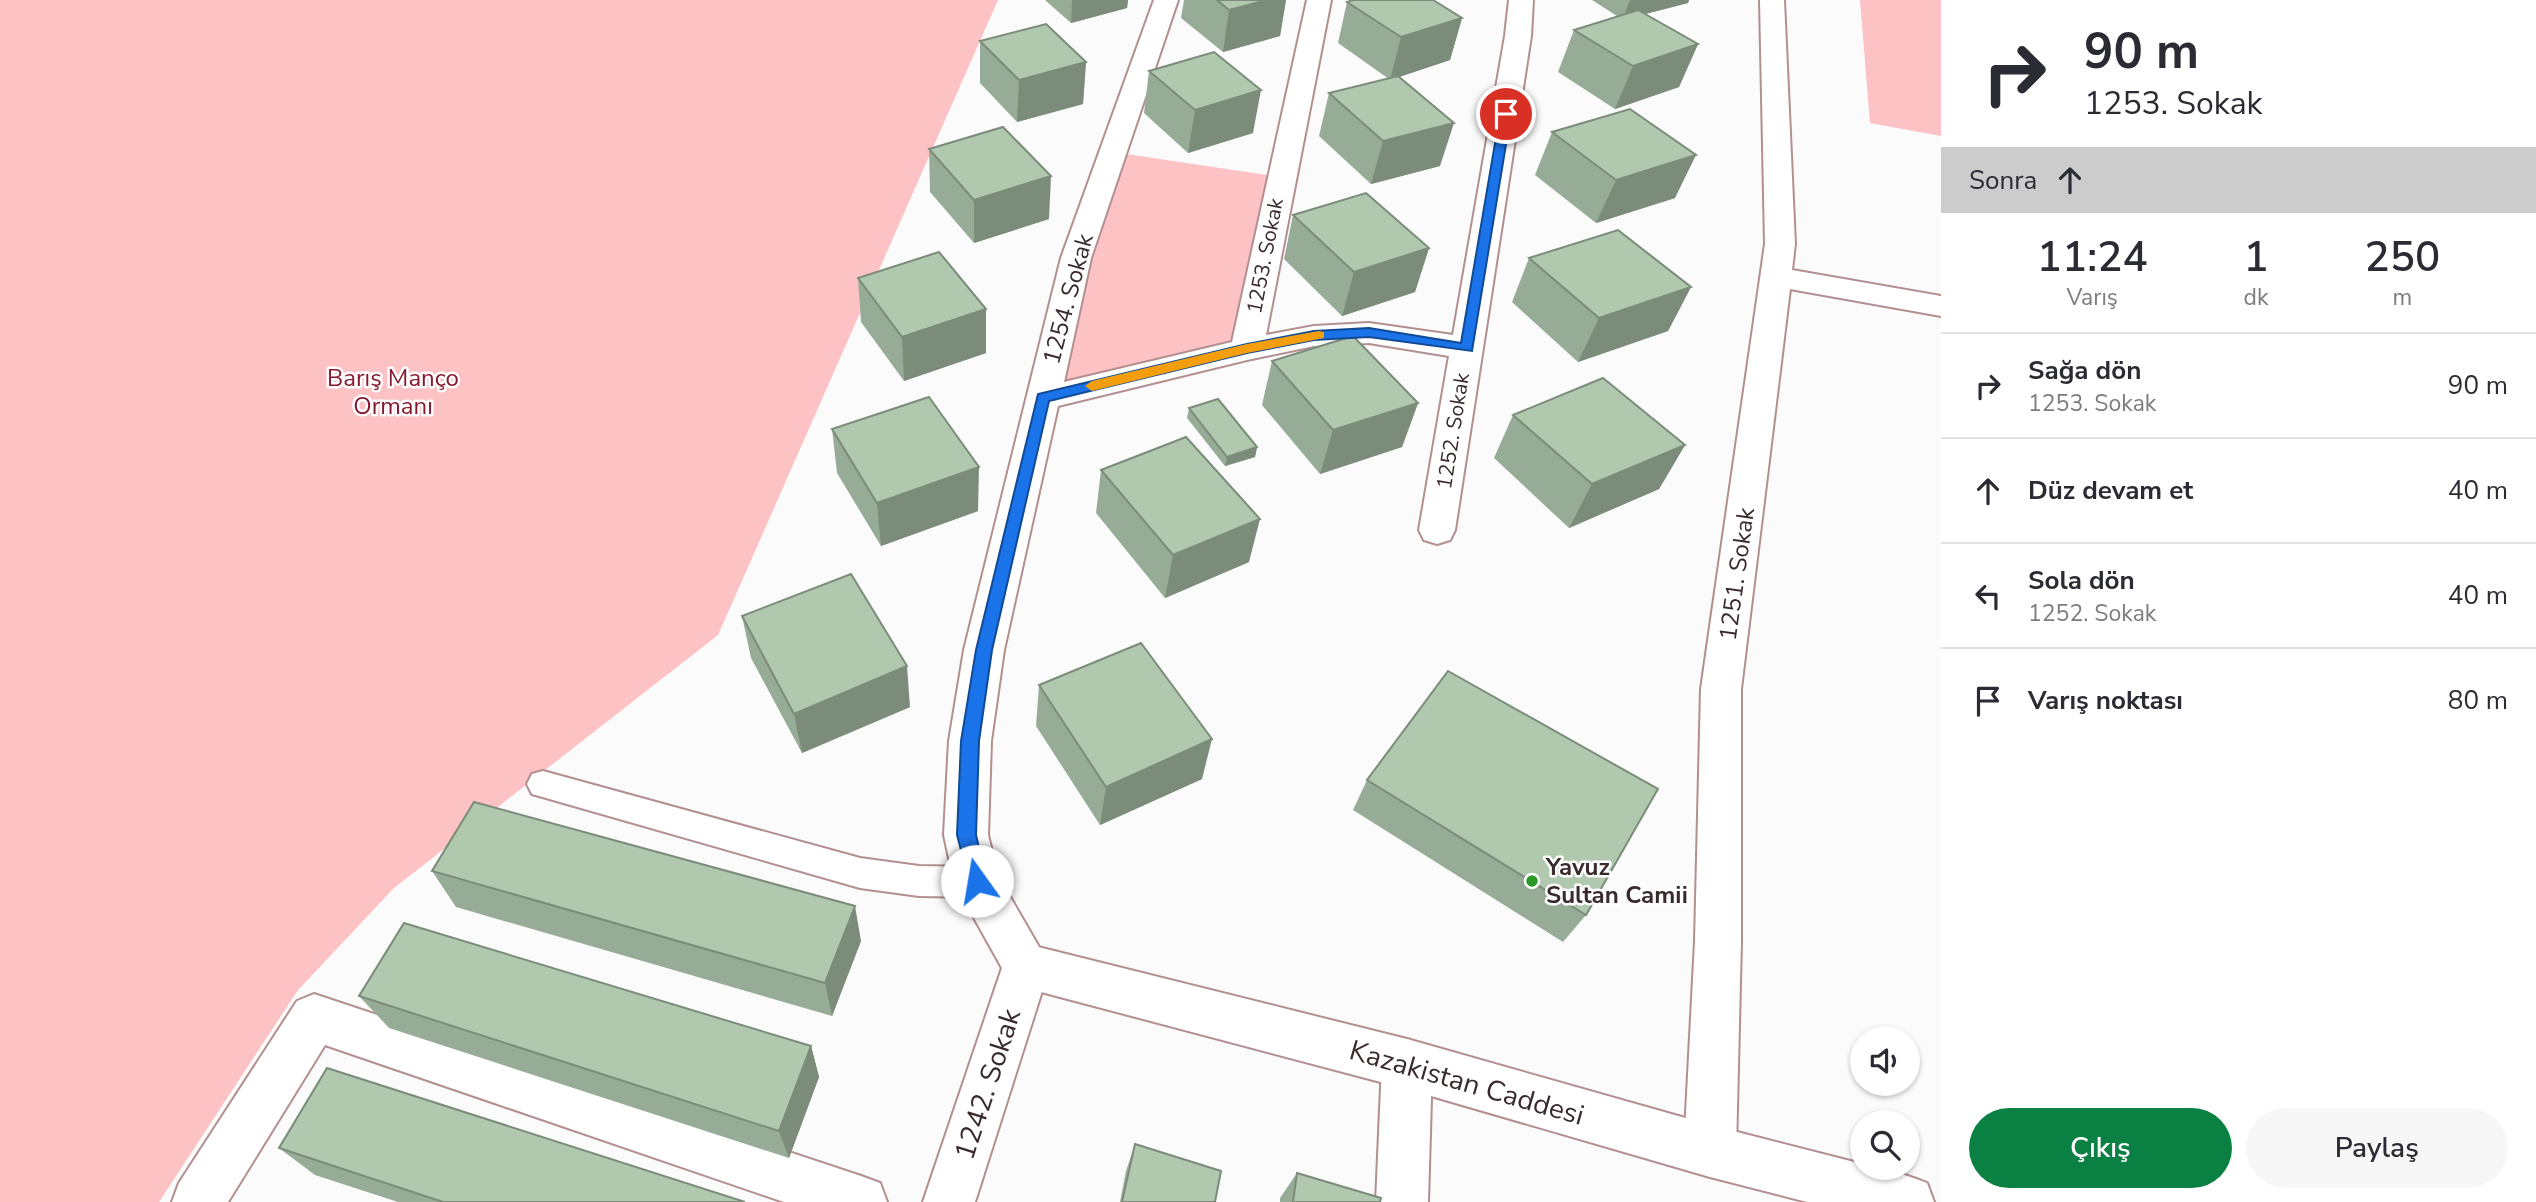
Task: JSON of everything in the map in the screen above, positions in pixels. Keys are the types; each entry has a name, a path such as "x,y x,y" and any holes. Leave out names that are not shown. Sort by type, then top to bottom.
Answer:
{"street":[{"name":"1254. Sokak","path":"1026,966 977,881 967,835 970,741 984,650 1076,258 1166,0"},
{"name":"1253. Sokak","path":"1043,398 1247,349 1319,0"},
{"name":"1252. Sokak","path":"1437,530 1518,36 1521,0"},
{"name":"1251. Sokak","path":"1710,1150 1718,941 1721,689 1780,244 1772,0"},
{"path":"1776,278 1941,306"},
{"path":"1247,349 1314,336 1369,332 1467,348"},
{"name":"Kazakistan Caddesi","path":"1026,966 1408,1065 1710,1150 1908,1202"},
{"name":"1242. Sokak","path":"949,1202 1026,966"},
{"path":"198,1202 314,1018 861,1202"},
{"path":"1402,1202 1408,1065"}],"lane":[{"path":"543,784 860,873 919,881 977,881"}],"green space":[{"name":"Barış Manço Ormanı","path":"0,0 998,0 718,635 394,888 298,990 159,1202 0,1202"},
{"path":"1860,0 1941,0 1941,136 1870,123"},
{"path":"1113,152 1281,177 1247,349 1043,398"}],"building":[{"path":"1217,0 1267,0 1229,10"},
{"path":"1433,0 1462,18 1401,37 1347,2"},
{"path":"1638,10 1698,44 1633,66 1574,30"},
{"path":"1046,24 1086,62 1019,80 980,41"},
{"path":"1214,52 1261,90 1195,110 1149,71"},
{"path":"1398,76 1454,123 1383,141 1329,93"},
{"path":"1630,109 1696,155 1616,180 1552,132"},
{"path":"1003,127 1051,176 974,200 929,149"},
{"path":"1366,193 1429,248 1354,272 1293,215"},
{"path":"1618,230 1691,287 1599,318 1529,258"},
{"path":"939,252 986,309 902,337 858,278"},
{"path":"1353,336 1418,403 1333,430 1272,361"},
{"path":"1603,378 1685,445 1592,484 1513,415"},
{"path":"929,397 979,467 877,503 832,429"},
{"path":"1218,399 1257,447 1227,457 1189,408"},
{"path":"1186,437 1260,519 1173,555 1101,470"},
{"path":"851,574 907,666 794,714 742,616"},
{"path":"1141,643 1212,739 1106,787 1039,685"},
{"name":"Yavuz Sultan Camii","path":"1448,671 1658,789 1586,915 1367,780"},
{"path":"474,802 855,906 825,983 432,871"},
{"path":"404,923 811,1046 779,1131 359,996"},
{"path":"327,1068 745,1202 443,1202 279,1148"},
{"path":"1135,1144 1221,1171 1215,1202 1122,1202"},
{"path":"1297,1173 1381,1198 1380,1202 1293,1202"}],"slow traffic":[{"path":"1092,386 1247,349 1319,335"}],"place":[{"name":"Yavuz Sultan Camii","path":"1532,881"}],"route":[{"path":"977,881 967,835 970,741 984,650 1043,398 1247,349 1314,336 1369,332 1467,348 1506,114"}]}
